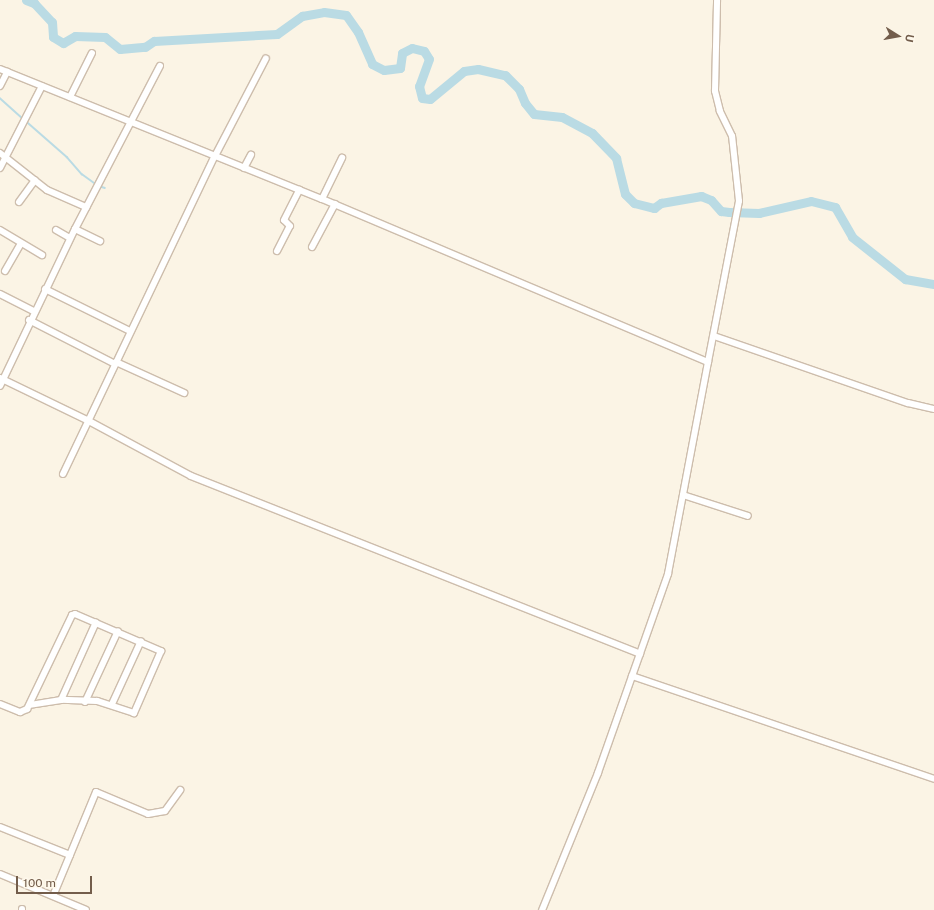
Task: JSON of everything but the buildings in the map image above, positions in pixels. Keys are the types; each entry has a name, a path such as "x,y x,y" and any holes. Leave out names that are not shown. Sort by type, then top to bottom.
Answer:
{"street":[{"path":"542,910 598,773 668,574 682,495 714,336 739,201 732,136 720,111 715,91 717,0"},
{"path":"70,97 92,53"},
{"path":"62,474 215,156 266,58"},
{"path":"160,66 75,228 29,320 1,381 87,420 191,476 640,654"},
{"path":"0,69 335,204 708,362"},
{"path":"0,86 7,72"},
{"path":"0,168 42,86"},
{"path":"0,153 58,197 86,207"},
{"path":"244,168 250,155"},
{"path":"322,199 342,158"},
{"path":"19,202 35,180"},
{"path":"277,251 290,226 284,220 298,190"},
{"path":"312,247 335,204"},
{"path":"75,228 100,241"},
{"path":"0,230 42,255"},
{"path":"56,230 70,238"},
{"path":"5,271 21,243"},
{"path":"45,289 130,331"},
{"path":"0,294 34,311"},
{"path":"29,320 115,363 184,393"},
{"path":"714,336 908,403 934,409"},
{"path":"682,495 748,516"},
{"path":"0,704 20,712 30,704 72,615 78,614 142,641 156,647 161,653 134,713 128,713 112,704 61,700 30,704"},
{"path":"61,700 96,622"},
{"path":"85,702 118,631"},
{"path":"112,704 142,641"},
{"path":"632,676 934,779"},
{"path":"53,896 96,792 148,814 164,811 180,790"},
{"path":"0,827 70,855"},
{"path":"0,874 86,910"}],"waterway":[{"path":"26,0 34,3 52,22 53,37 63,43 75,36 105,37 120,49 145,47 154,41 277,34 302,16 324,12 346,15 358,32 372,64 384,70 400,68 402,53 412,48 424,51 429,59 419,86 422,98 430,99 464,71 478,69 505,75 519,89 525,103 534,114 562,117 592,133 616,158 625,194 634,203 654,208 661,203 701,196 711,200 721,211 729,212 759,213 811,201 835,207 852,237 905,279 934,284"},
{"path":"0,98 23,119"},
{"path":"26,121 67,157 82,174 96,184"},
{"path":"99,186 105,188"}]}
